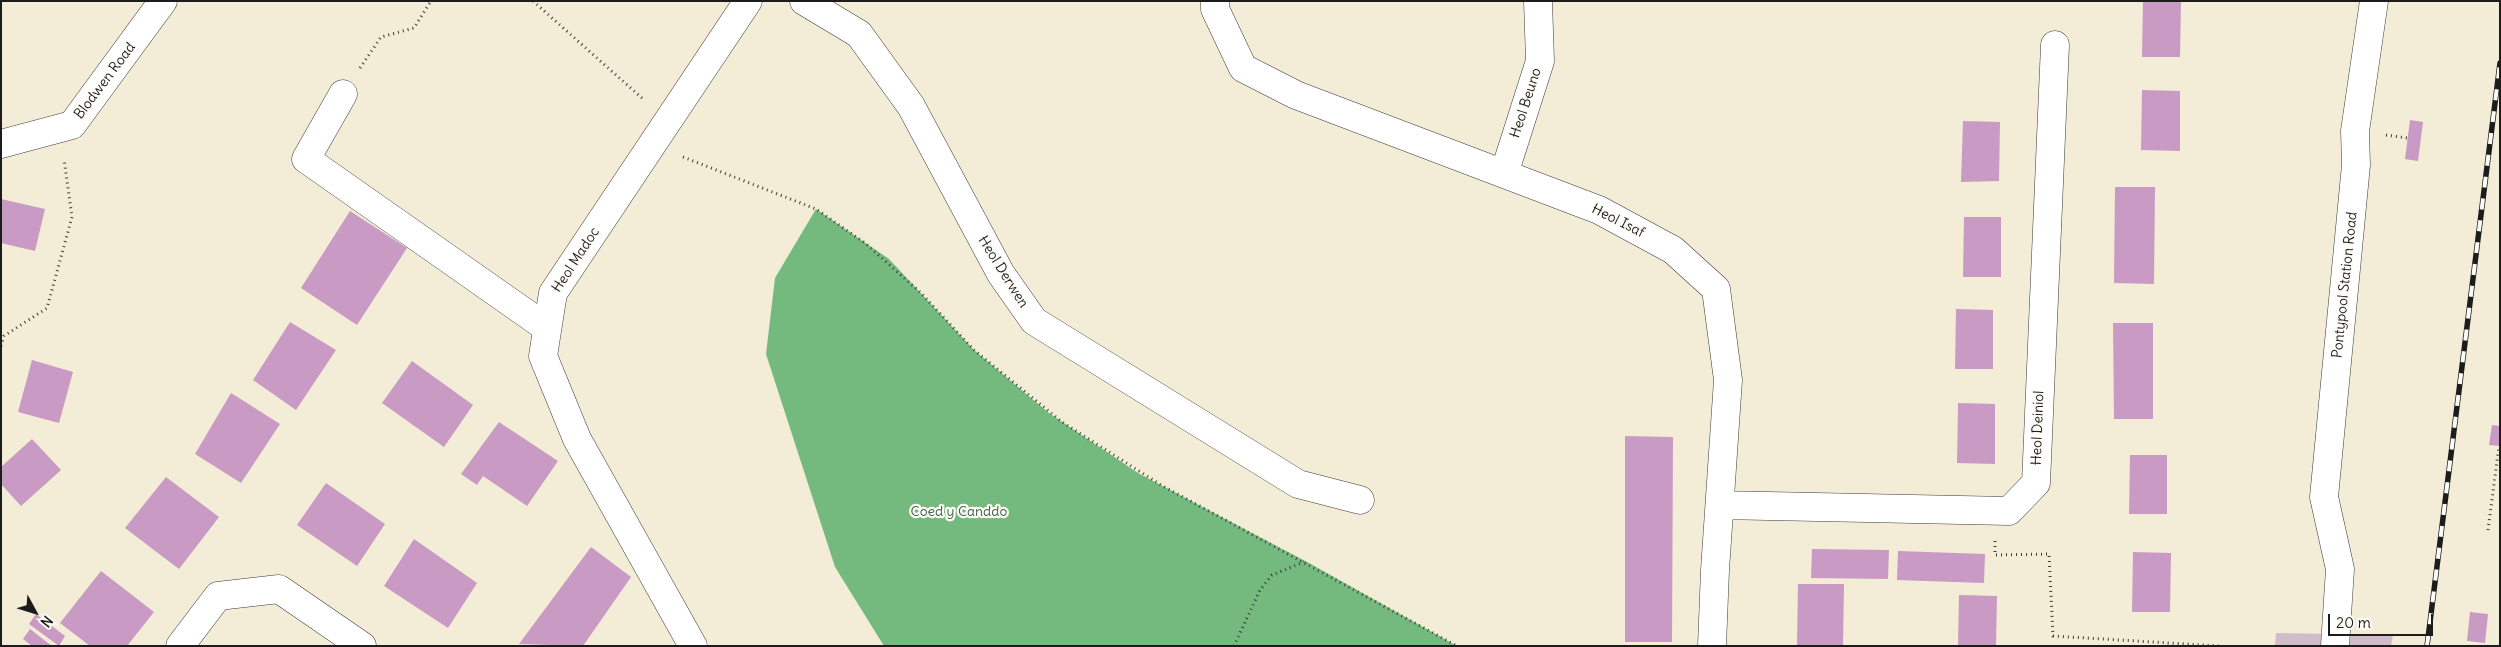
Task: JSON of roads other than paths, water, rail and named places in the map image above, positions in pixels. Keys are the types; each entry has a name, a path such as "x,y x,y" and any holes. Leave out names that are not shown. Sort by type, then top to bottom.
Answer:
{"street":[{"name":"Blodwen Road","path":"1,144 72,125 163,1"},
{"name":"Heol Madoc","path":"689,645 576,439 543,356 553,294 748,1"},
{"name":"Heol Derwen","path":"804,1 859,34 900,90 911,106 1001,274 1034,321 1298,484 1360,500"},
{"name":"Heol Isaf","path":"1215,1 1215,9 1243,68 1296,95 1599,210 1673,250 1716,289 1728,380 1712,646"},
{"name":"Heol Beuno","path":"1504,174 1540,61 1538,1"},
{"name":"Pontypool Station Road","path":"2335,646 2340,568 2324,497 2356,165 2355,131 2374,1"},
{"name":"Heol Deiniol","path":"1720,504 2009,511 2036,483 2055,45"},
{"path":"343,94 306,159 547,328"},
{"path":"180,646 218,596 278,590 362,646"}],"railway":[{"path":"2427,646 2500,63"}],"park label":[{"name":"Coed y Canddo","path":"959,512"}]}
